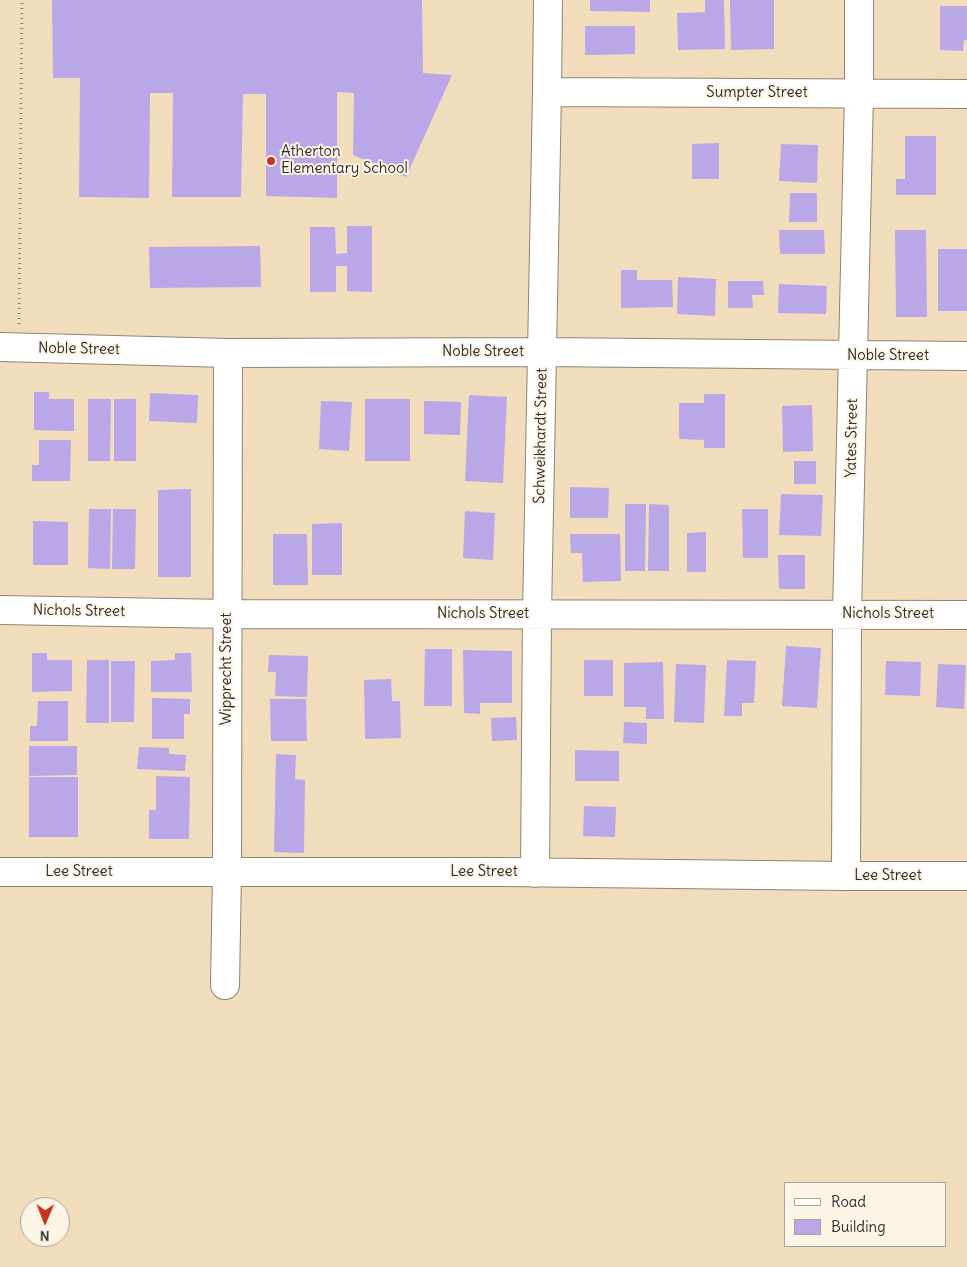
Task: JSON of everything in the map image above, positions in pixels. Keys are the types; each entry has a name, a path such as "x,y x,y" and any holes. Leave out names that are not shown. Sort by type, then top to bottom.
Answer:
{"street":[{"name":"Schweikhardt Street","path":"535,872 537,614 548,0"},
{"name":"Yates Street","path":"846,876 847,614 854,356 859,0"},
{"name":"Sumpter Street","path":"547,92 967,94"},
{"name":"Noble Street","path":"9,348 228,353 542,352 967,356"},
{"name":"Wipprecht Street","path":"225,985 228,353"},
{"name":"Nichols Street","path":"0,610 228,614 967,615"},
{"name":"Lee Street","path":"0,872 535,872 967,876"}],"path":[{"path":"9,348 22,0"}],"building":[{"path":"52,0 422,0 423,73 452,75 406,177 353,155 354,93 337,92 337,198 266,196 266,94 243,94 241,197 172,197 173,93 150,93 149,198 79,197 80,78 53,78"},
{"path":"590,0 650,0 650,12 590,11"},
{"path":"705,0 724,0 725,49 678,50 677,13 705,12"},
{"path":"730,0 774,0 774,49 731,50"},
{"path":"940,6 967,6 967,40 964,40 963,51 940,50"},
{"path":"585,26 635,26 635,54 585,55"},
{"path":"905,136 936,136 936,195 896,195 896,179 905,179"},
{"path":"719,143 719,179 692,179 692,144"},
{"path":"781,144 818,145 817,183 779,181"},
{"path":"790,193 817,193 817,222 789,222"},
{"path":"347,226 372,226 372,292 347,291 347,266 336,266 336,292 310,292 310,227 335,227 336,254 347,253"},
{"path":"779,230 824,230 825,254 780,254"},
{"path":"895,230 926,230 927,317 896,317"},
{"path":"260,246 261,287 150,288 149,247"},
{"path":"938,249 967,249 967,311 938,311"},
{"path":"621,270 637,270 637,280 672,280 673,307 621,308"},
{"path":"678,277 716,279 715,316 677,314"},
{"path":"728,281 763,281 764,295 752,295 753,308 728,308"},
{"path":"779,284 827,286 826,314 778,313"},
{"path":"34,392 49,392 49,399 74,399 74,431 34,430"},
{"path":"150,393 198,395 197,423 149,421"},
{"path":"704,394 725,394 725,448 704,448 704,440 679,439 679,403 704,403"},
{"path":"469,395 507,397 503,483 465,481"},
{"path":"88,399 111,399 110,461 88,461"},
{"path":"114,399 136,399 136,461 114,461"},
{"path":"365,399 410,399 410,461 365,461"},
{"path":"321,401 352,402 349,451 319,449"},
{"path":"424,401 461,402 460,435 424,434"},
{"path":"812,405 813,451 783,452 782,406"},
{"path":"39,440 71,440 70,481 32,481 32,465 39,465"},
{"path":"794,461 816,461 816,484 794,484"},
{"path":"570,487 609,488 608,518 570,518"},
{"path":"191,489 191,577 158,577 158,490"},
{"path":"781,494 823,495 821,536 779,535"},
{"path":"625,504 646,504 645,571 625,571"},
{"path":"649,504 669,505 669,571 648,571"},
{"path":"89,509 111,509 110,569 88,568"},
{"path":"113,509 136,509 135,569 112,569"},
{"path":"742,509 768,509 768,558 743,558"},
{"path":"465,511 495,513 493,560 463,558"},
{"path":"33,521 68,522 68,565 33,565"},
{"path":"342,523 342,575 312,575 312,524"},
{"path":"706,532 706,572 687,572 687,533"},
{"path":"273,534 307,534 308,585 273,585"},
{"path":"570,534 620,534 621,581 583,582 582,553 571,553"},
{"path":"778,555 805,555 805,589 779,589"},
{"path":"786,646 821,648 817,708 782,706"},
{"path":"425,649 452,649 452,706 424,706"},
{"path":"463,650 512,651 512,703 480,703 480,714 464,713"},
{"path":"32,653 47,653 47,660 72,660 72,691 32,692"},
{"path":"175,653 191,653 192,692 151,692 151,661 175,660"},
{"path":"269,655 308,656 307,697 275,696 276,672 268,672"},
{"path":"87,660 109,660 109,723 86,723"},
{"path":"584,660 613,660 613,696 584,696"},
{"path":"727,660 756,661 754,703 742,703 742,716 724,716"},
{"path":"111,661 135,661 134,722 111,722"},
{"path":"886,661 921,662 920,696 885,695"},
{"path":"663,662 664,719 646,719 646,707 624,707 624,663"},
{"path":"676,664 706,665 704,723 674,722"},
{"path":"938,664 966,665 964,709 936,707"},
{"path":"391,679 392,701 400,701 401,738 365,739 364,680"},
{"path":"152,698 190,699 190,714 184,714 184,739 152,739"},
{"path":"270,699 306,699 307,741 271,741"},
{"path":"38,701 68,701 68,741 30,741 30,726 37,726"},
{"path":"516,717 517,740 492,741 491,718"},
{"path":"624,722 647,723 647,744 623,743"},
{"path":"29,746 77,746 77,775 29,776"},
{"path":"139,747 169,748 169,754 186,755 185,771 137,769"},
{"path":"575,750 619,751 619,781 575,781"},
{"path":"276,754 296,755 295,779 305,780 304,853 274,852"},
{"path":"156,776 190,777 189,839 149,839 149,810 156,810"},
{"path":"29,777 78,777 78,837 29,837"},
{"path":"584,806 616,807 615,837 583,836"}],"place":[{"name":"Atherton Elementary School","path":"271,161"}]}
